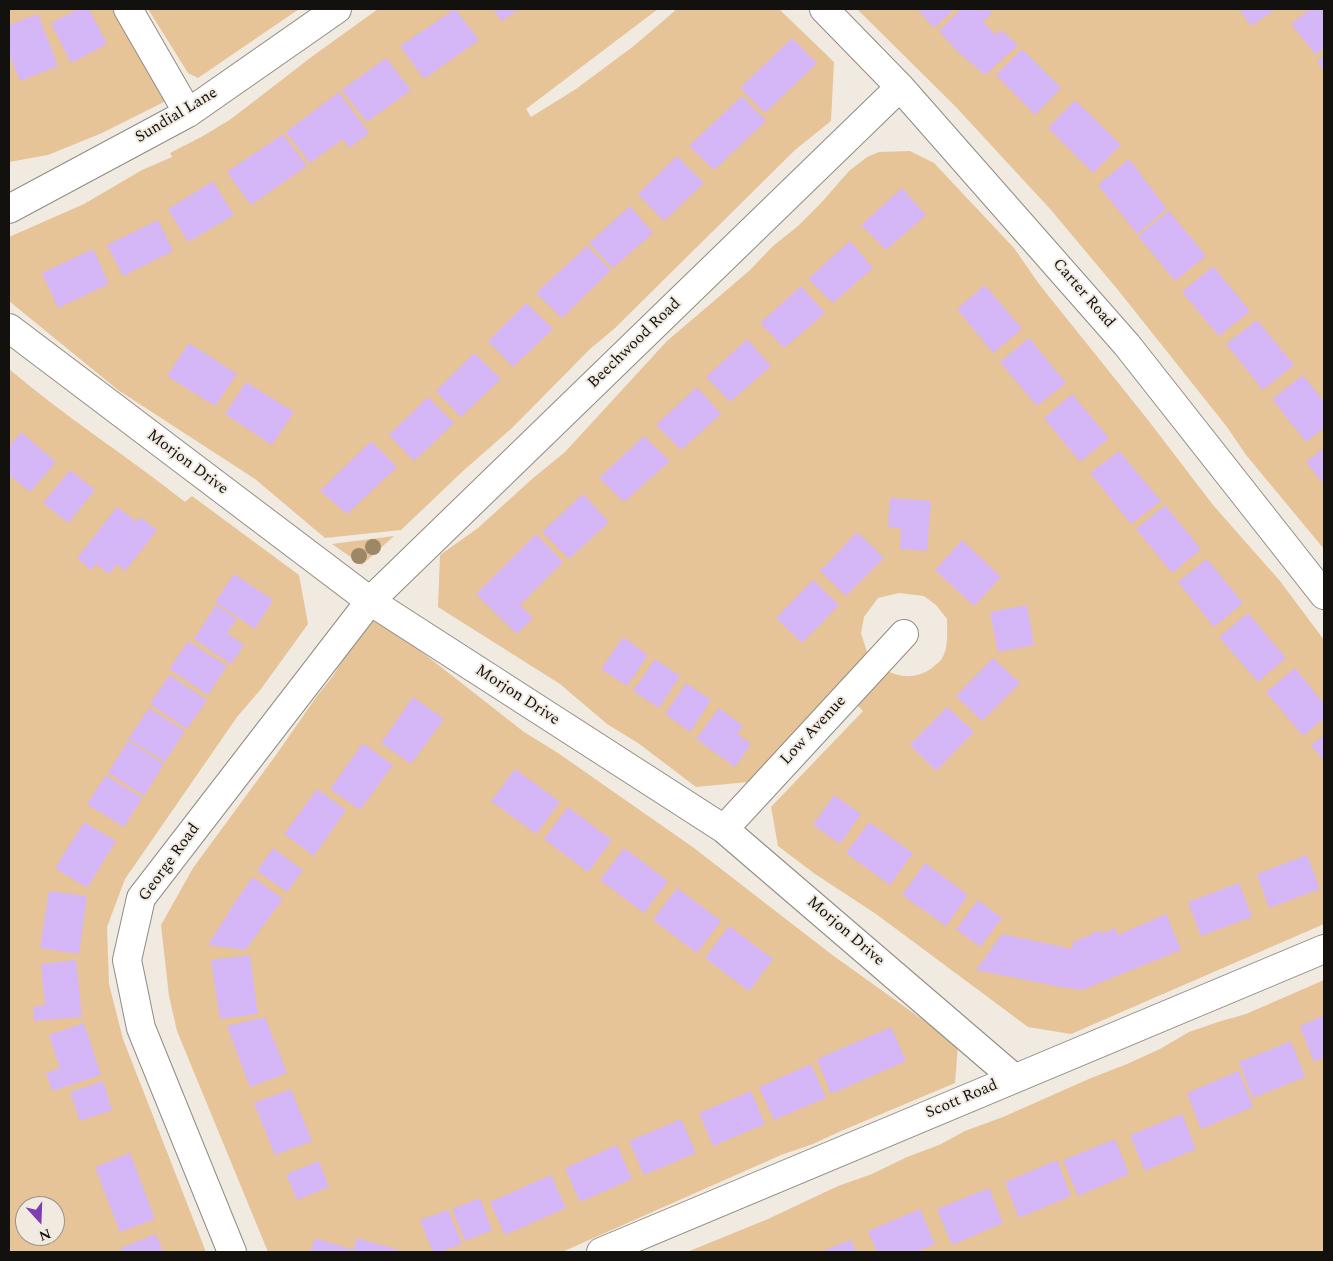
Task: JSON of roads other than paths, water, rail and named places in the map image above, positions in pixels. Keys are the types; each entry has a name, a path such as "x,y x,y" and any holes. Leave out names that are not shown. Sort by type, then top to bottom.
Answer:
{"street":[{"path":"128,9 188,113"},
{"name":"Sundial Lane","path":"9,208 188,113 337,9"},
{"name":"Carter Road","path":"824,9 900,87 1127,345 1324,595"},
{"name":"Beechwood Road","path":"370,601 900,87"},
{"name":"Morjon Drive","path":"9,328 370,601 724,829 1014,1078"},
{"name":"George Road","path":"232,1252 141,1028 127,960 141,898 370,601"},
{"name":"Low Avenue","path":"724,829 904,634"},
{"name":"Scott Road","path":"601,1252 1324,949"}]}
